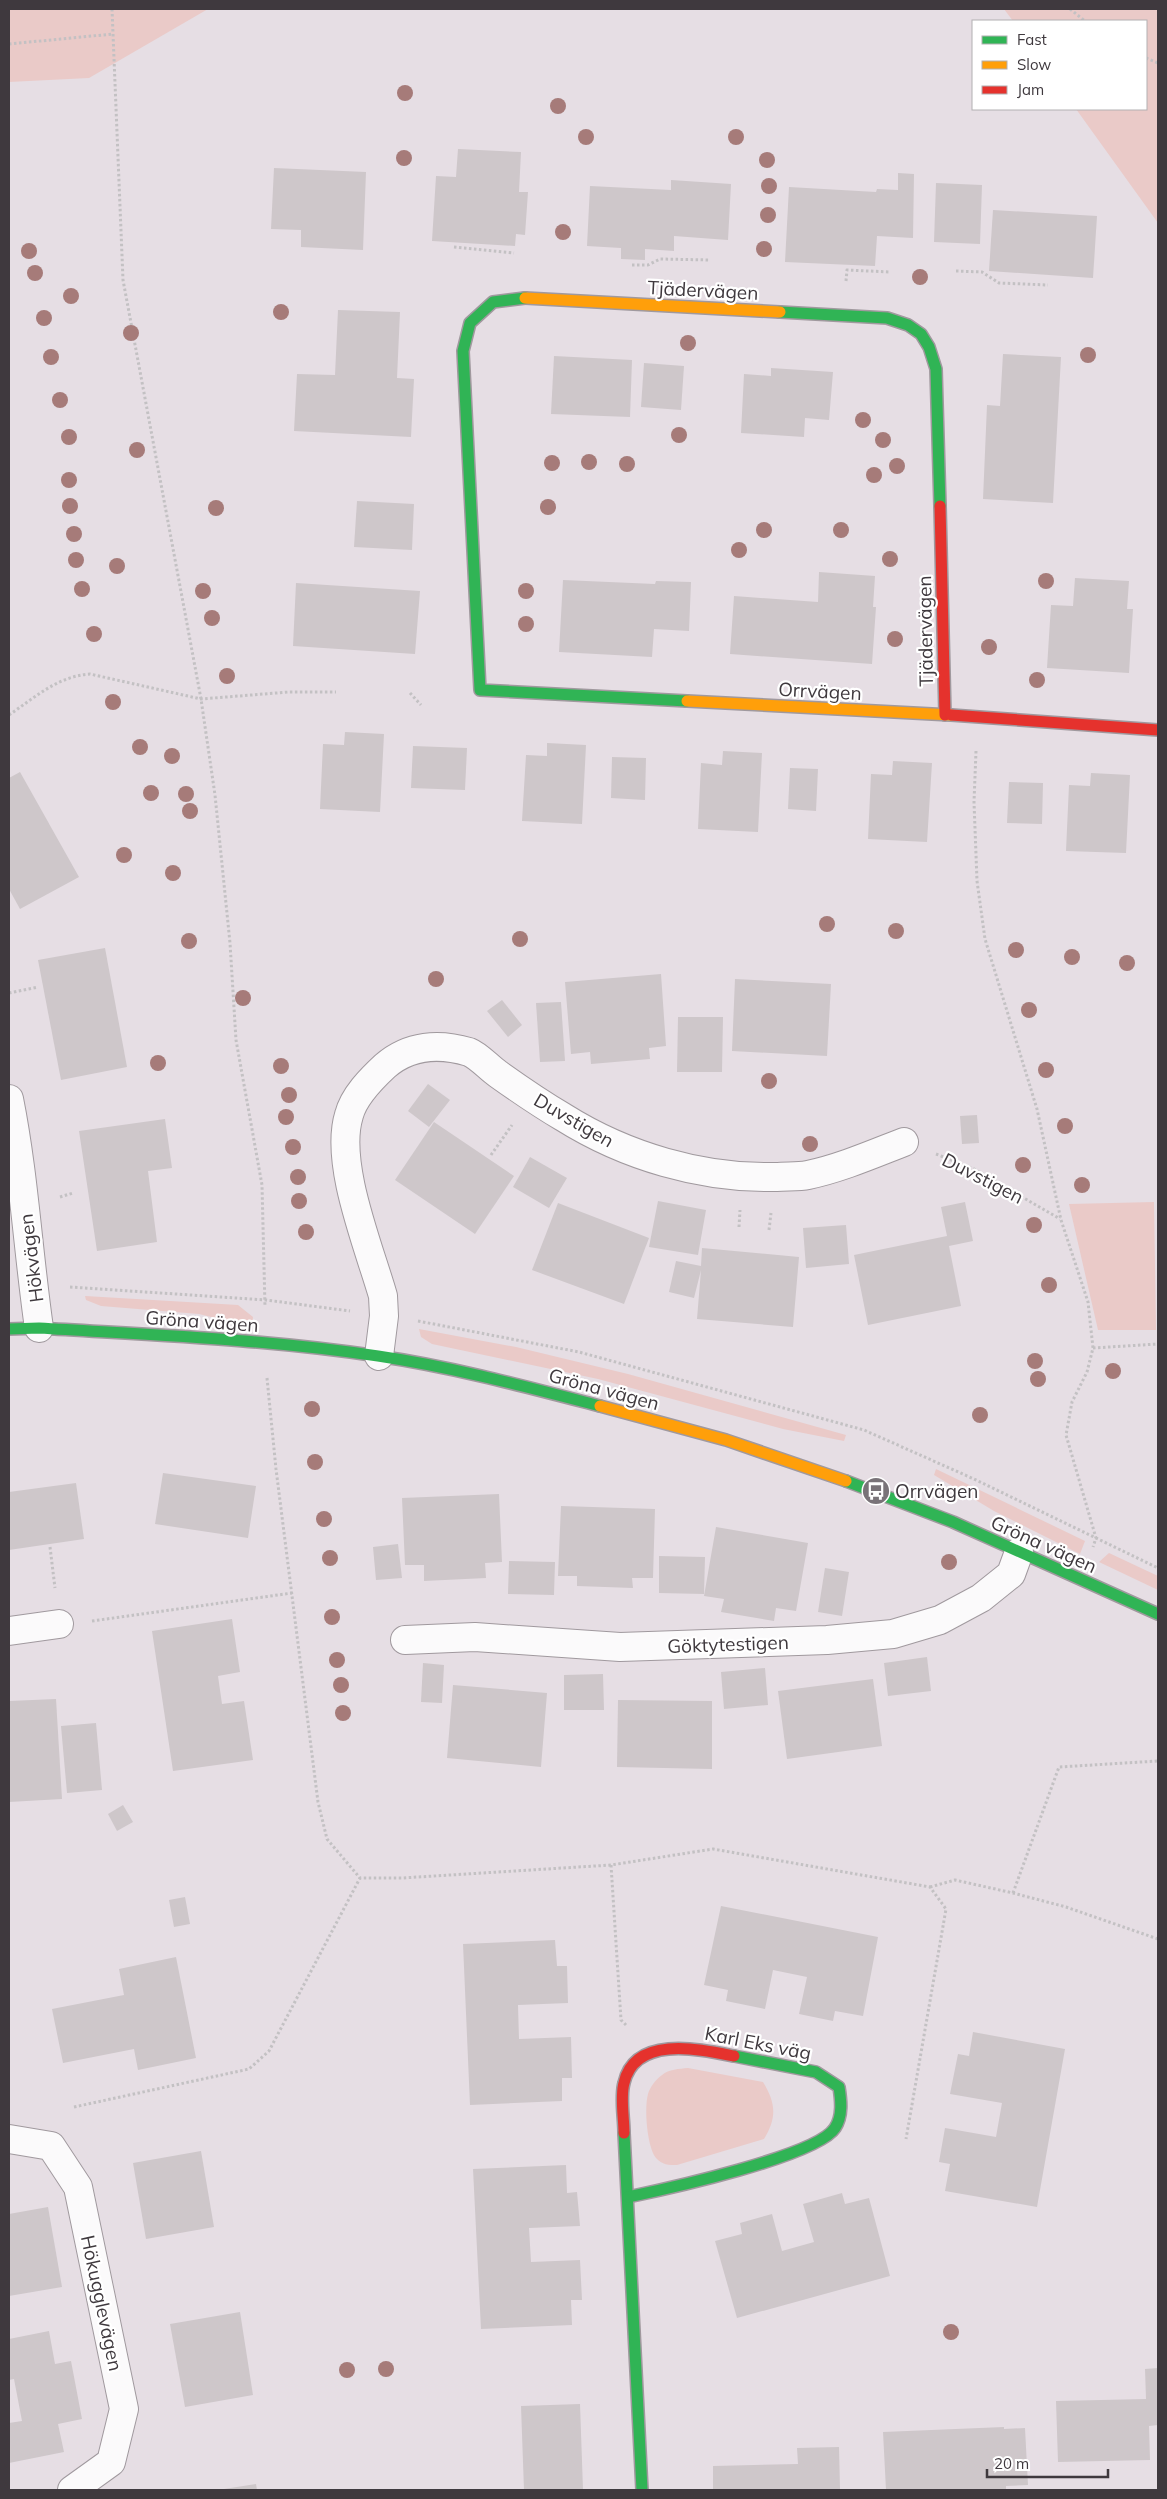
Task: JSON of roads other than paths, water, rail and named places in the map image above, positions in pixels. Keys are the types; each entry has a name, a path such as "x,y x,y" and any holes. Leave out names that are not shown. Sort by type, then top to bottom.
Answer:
{"street":[{"name":"Tjädervägen","path":"480,690 463,351 470,323 493,302 530,297 887,318 914,326 929,343 936,369 945,715"},
{"name":"Orrvägen","path":"480,690 945,715 1158,730"},
{"name":"Duvstigen","path":"379,1356 384,1316 383,1296 345,1163 344,1140 349,1113 369,1080 388,1063 412,1049 437,1046 471,1053 512,1084 580,1126 628,1151 704,1172 742,1177 806,1176 846,1164 904,1142"},
{"name":"Hökvägen","path":"9,1099 25,1205 30,1267 40,1328"},
{"name":"Gröna vägen","path":"9,1329 40,1328 265,1342 379,1356 489,1377 726,1440 876,1491 1158,1614"},
{"name":"Göktytestigen","path":"405,1640 475,1637 620,1647 827,1640 893,1634 940,1620 981,1598 1011,1574 1019,1552"},
{"path":"9,1631 59,1624"},
{"name":"Karl Eks väg","path":"628,2197 697,2182 800,2150 832,2133 838,2122 842,2106 839,2087 816,2072 691,2048 650,2052 631,2063 624,2084 628,2197 642,2490"},
{"name":"Hökugglevägen","path":"9,2139 50,2146 78,2187 124,2409 111,2462 72,2490"}],"place":[{"name":"Orrvägen","path":"876,1491"}]}
